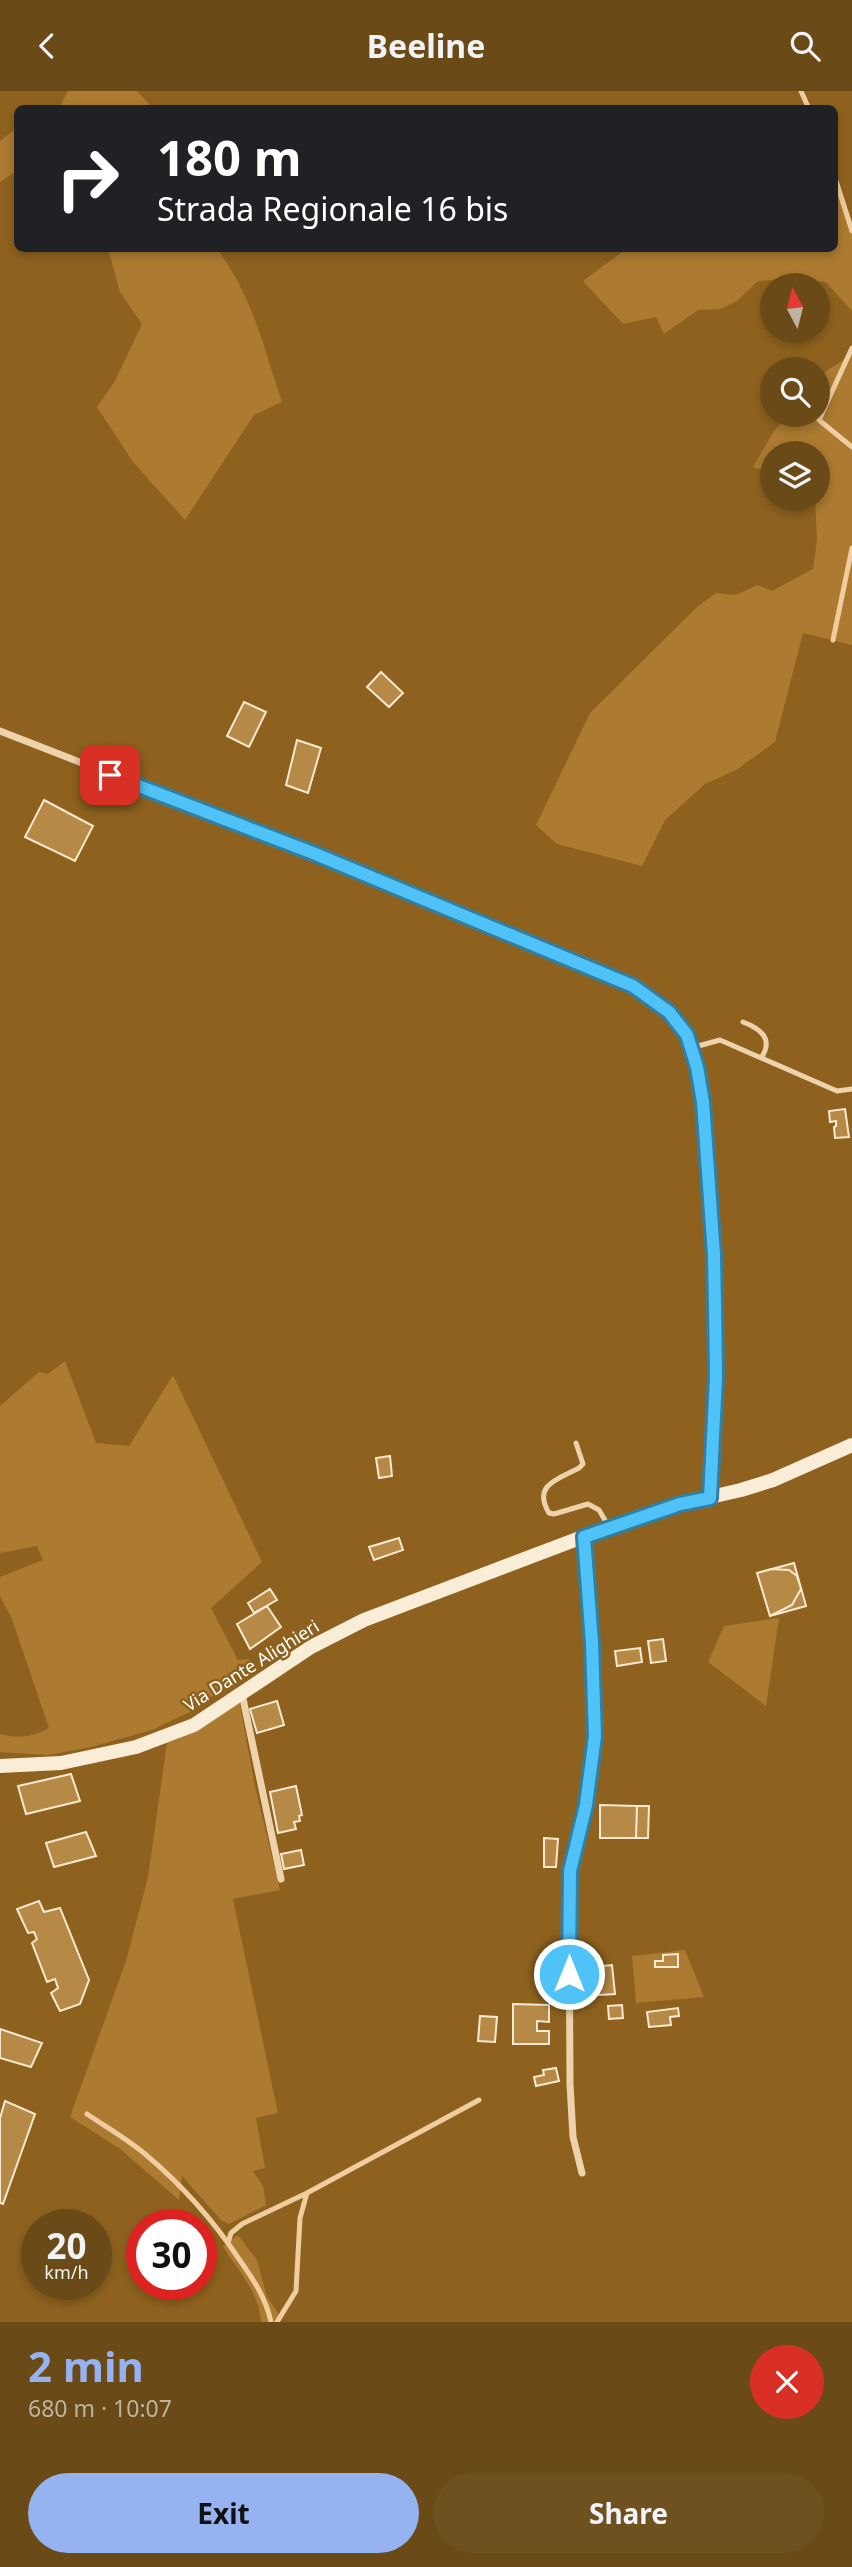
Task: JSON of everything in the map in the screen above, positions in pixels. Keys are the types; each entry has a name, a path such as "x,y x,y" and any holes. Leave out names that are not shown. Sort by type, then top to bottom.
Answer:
{"main road":[{"name":"Via Dante Alighieri","path":"0,1766 61,1763 136,1747 194,1725 311,1647 364,1620 608,1527 680,1504 772,1480 852,1445"}],"street":[{"path":"0,731 313,853 633,986 669,1012 687,1035 697,1067 703,1102 714,1255 716,1377 710,1498"},
{"path":"582,2173 573,2137 570,2084 569,1891 570,1871 586,1805 595,1736 592,1643 584,1537"},
{"path":"242,1693 281,1879"}],"lane":[{"path":"743,1021 758,1028 766,1037 767,1044 761,1058"},
{"path":"691,1048 720,1040 837,1091 852,1089"},
{"path":"576,1443 583,1464 548,1485 542,1498 545,1506 549,1513 554,1514 588,1504 600,1510 608,1527"}],"shaded area":[{"path":"68,91 137,91 150,105 61,105"},
{"path":"14,130 14,173 0,182 0,141"},
{"path":"838,178 852,222 852,311 830,286 830,273 760,273 760,281 737,301 720,309 698,310 664,334 656,317 623,324 583,281 622,252 838,252"},
{"path":"109,252 219,252 240,285 248,304 282,402 254,415 185,520 133,462 97,407 115,381 142,324 120,292"},
{"path":"852,355 852,645 803,633 775,742 736,770 705,784 665,820 642,866 557,844 536,825 590,713 698,606 716,593 736,595 757,585 772,591 813,569 817,540 816,511 830,511 830,441 768,441 778,427 830,427 830,369"},
{"path":"760,455 760,469 753,467"},
{"path":"65,1361 96,1443 129,1446 173,1375 262,1562 211,1608 238,1660 249,1659 254,1667 190,1712 152,1730 91,1747 48,1755 0,1752 0,1734 25,1736 49,1728 12,1619 0,1596 0,1577 43,1560 37,1546 0,1553 0,1406 39,1372 48,1374"},
{"path":"779,1618 766,1706 708,1662 724,1626"},
{"path":"239,1700 255,1787 280,1890 233,1899 278,2113 256,2118 265,2168 253,2171 263,2186 266,2205 229,2224 221,2220 217,2215 217,2209 211,2209 182,2176 179,2200 119,2148 70,2117 126,1961 148,1877 167,1743"},
{"path":"685,1950 704,1997 636,2003 632,1956"},
{"path":"238,2235 257,2260 267,2297 279,2314 280,2322 261,2322 252,2291 223,2246"}],"building":[{"path":"381,672 403,693 389,707 367,687"},
{"path":"244,702 266,712 249,747 227,736"},
{"path":"297,740 321,748 308,793 286,785"},
{"path":"44,800 93,826 75,861 25,837"},
{"path":"845,1109 849,1137 835,1138 836,1121 830,1122 829,1111"},
{"path":"390,1456 392,1476 379,1478 376,1458"},
{"path":"399,1538 403,1550 374,1560 369,1547"},
{"path":"794,1563 806,1606 770,1616 757,1573"},
{"path":"771,1569 789,1570 797,1576 801,1589 792,1605 770,1616 757,1573"},
{"path":"270,1589 277,1600 254,1613 248,1603"},
{"path":"267,1606 281,1627 250,1649 237,1624"},
{"path":"663,1639 666,1661 651,1663 648,1641"},
{"path":"640,1648 642,1662 617,1666 615,1651"},
{"path":"277,1701 284,1725 257,1733 250,1709"},
{"path":"71,1774 80,1801 26,1814 18,1786"},
{"path":"296,1786 302,1815 299,1816 300,1821 294,1822 296,1829 278,1833 270,1792"},
{"path":"600,1805 637,1806 636,1838 600,1838"},
{"path":"637,1806 649,1806 648,1838 636,1838"},
{"path":"86,1832 96,1856 54,1867 46,1843"},
{"path":"544,1838 558,1839 556,1867 544,1867"},
{"path":"301,1850 304,1865 284,1869 281,1854"},
{"path":"39,1901 44,1912 60,1908 89,1980 80,2004 60,2011 51,1993 58,1988 55,1979 47,1982 32,1943 37,1939 34,1932 28,1933 17,1909"},
{"path":"678,1954 678,1967 655,1967 655,1961 663,1961 663,1955"},
{"path":"612,1965 615,1994 583,1996 581,1968"},
{"path":"513,2004 549,2005 549,2022 537,2021 537,2031 549,2031 549,2044 513,2044"},
{"path":"622,2005 623,2018 609,2019 608,2006"},
{"path":"678,2008 679,2016 670,2017 671,2025 649,2027 647,2012"},
{"path":"480,2016 497,2017 495,2042 478,2041"},
{"path":"0,2029 42,2043 31,2067 0,2058"},
{"path":"556,2068 559,2081 536,2086 534,2077 544,2075 543,2070"},
{"path":"5,2101 35,2114 3,2204 0,2203 0,2118"}],"waterway":[{"path":"801,91 807,105"},
{"path":"838,187 852,231"},
{"path":"852,348 819,420 852,447"},
{"path":"833,640 852,548"},
{"path":"277,2322 296,2291 300,2218 307,2193 479,2100"},
{"path":"87,2114 145,2154 172,2178 208,2217 254,2281 271,2322"},
{"path":"228,2243 231,2233 242,2224 307,2193"}],"route":[{"path":"110,775 313,853 633,986 669,1012 687,1035 697,1067 703,1102 714,1255 716,1377 710,1498 680,1504 584,1537 592,1643 595,1736 586,1805 570,1871 569,1974"}]}
